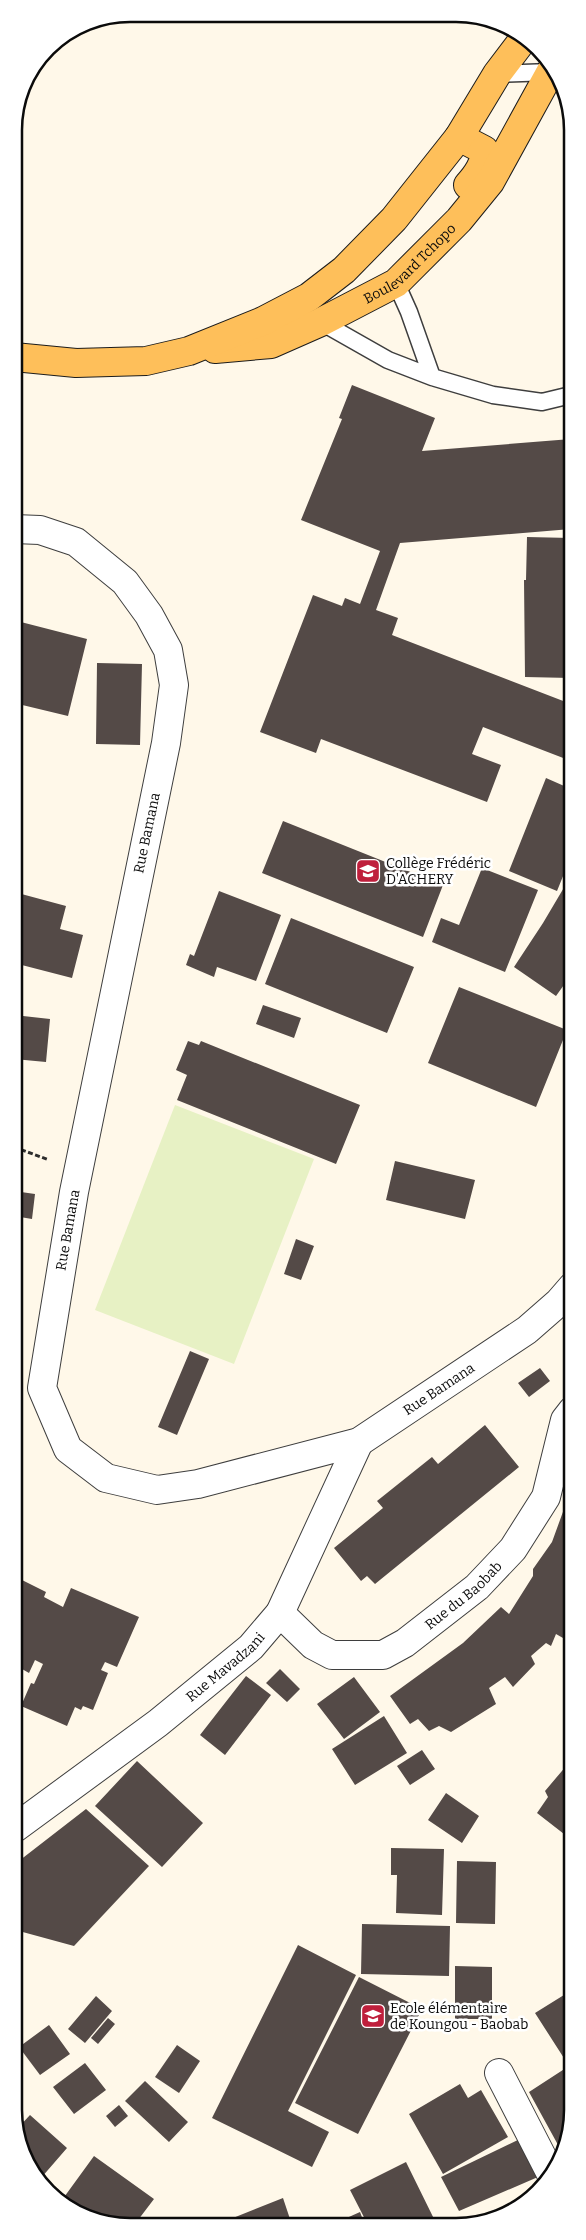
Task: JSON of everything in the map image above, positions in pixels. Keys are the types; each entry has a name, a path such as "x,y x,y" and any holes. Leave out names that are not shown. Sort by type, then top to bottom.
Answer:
{"main road":[{"name":"Boulevard Tchopo","path":"189,351 263,320 309,297 344,270 394,219 459,137 497,74 520,44"},
{"name":"Boulevard Tchopo","path":"23,358 76,363 146,361 189,351 271,344 321,322 396,284 460,220 490,182 548,76"},
{"path":"396,284 401,256 406,247 442,214 471,182 482,166 485,158 484,150 459,137"}],"street":[{"name":"Rue Bamana","path":"23,529 40,530 76,542 125,582 149,615 168,650 174,685 166,743 74,1192 42,1388 68,1449 106,1478 157,1490 198,1484 359,1442 527,1330 563,1297"},
{"name":"Rue du Baobab","path":"280,1613 313,1645 332,1655 383,1655 405,1643 477,1587 512,1548 546,1497 563,1427"},
{"name":"Rue Mavadzani","path":"22,1823 158,1723 250,1647 280,1613 359,1442"},
{"path":"499,2073 547,2166"}],"lane":[{"path":"497,74 545,71"},
{"path":"396,284 409,312 432,377"},
{"path":"321,322 388,360 432,377 493,395 542,402 564,397"}],"green space":[{"path":"175,1105 314,1159 234,1364 95,1310"}],"building":[{"path":"352,385 435,418 422,451 564,440 564,530 400,543 376,610 398,618 392,635 564,701 564,758 483,727 472,754 501,765 487,802 321,739 316,753 260,732 313,595 342,606 345,598 360,604 380,551 301,520 342,419 339,418"},
{"path":"527,537 564,538 564,678 525,677 524,580 526,580"},
{"path":"23,622 87,639 68,716 23,705"},
{"path":"97,663 142,664 140,745 96,744"},
{"path":"546,778 564,786 564,875 557,891 509,871"},
{"path":"283,821 443,885 423,937 262,873"},
{"path":"482,868 538,890 505,972 432,942 441,918 459,925"},
{"path":"564,888 564,985 556,996 514,967"},
{"path":"219,891 281,915 256,981 217,967 214,977 186,965 190,954 194,956"},
{"path":"23,894 66,906 60,929 83,935 72,978 23,965"},
{"path":"291,918 414,967 387,1033 265,984"},
{"path":"459,987 564,1029 564,1039 536,1107 428,1063"},
{"path":"263,1005 301,1018 294,1038 256,1024"},
{"path":"23,1016 50,1019 46,1062 23,1060"},
{"path":"188,1041 199,1045 201,1041 360,1105 336,1164 177,1100 187,1075 176,1070"},
{"path":"395,1161 475,1180 465,1219 386,1200"},
{"path":"22,1192 35,1194 32,1219 22,1217"},
{"path":"296,1239 314,1246 301,1280 284,1274"},
{"path":"190,1351 209,1359 177,1435 158,1427"},
{"path":"540,1368 550,1381 529,1397 518,1383"},
{"path":"485,1425 519,1467 375,1584 367,1576 361,1581 334,1548 383,1508 377,1501 432,1457 438,1464"},
{"path":"563,1511 563,1638 556,1634 551,1646 546,1643 531,1656 535,1664 513,1687 505,1677 489,1688 496,1704 451,1732 439,1726 429,1731 418,1719 410,1724 390,1696 463,1643 501,1607 509,1614 533,1576 533,1569 552,1542"},
{"path":"22,1580 46,1592 44,1597 63,1607 71,1588 139,1617 117,1667 105,1662 101,1670 108,1673 93,1710 83,1706 81,1710 75,1707 67,1726 22,1707 31,1683 34,1684 43,1664 35,1660 29,1673 22,1669"},
{"path":"280,1669 300,1689 287,1702 266,1683"},
{"path":"246,1676 271,1695 225,1755 200,1735"},
{"path":"354,1677 380,1712 344,1739 317,1704"},
{"path":"384,1716 407,1753 355,1785 332,1749"},
{"path":"422,1750 435,1769 410,1785 397,1766"},
{"path":"137,1761 203,1823 162,1867 95,1806"},
{"path":"563,1770 563,1833 537,1813 548,1797 545,1791"},
{"path":"446,1793 479,1816 462,1843 428,1820"},
{"path":"86,1809 149,1866 74,1946 22,1932 22,1858"},
{"path":"391,1848 444,1849 442,1915 396,1913 397,1875 391,1875"},
{"path":"457,1861 496,1862 495,1924 456,1923"},
{"path":"362,1924 450,1926 449,1976 361,1974"},
{"path":"298,1945 356,1975 288,2111 329,2132 312,2167 212,2118"},
{"path":"455,1966 492,1967 492,2019 455,2019"},
{"path":"359,1977 422,2009 358,2134 295,2103"},
{"path":"96,1996 112,2011 85,2043 68,2029"},
{"path":"563,1996 563,2057 535,2013"},
{"path":"108,2018 115,2024 98,2044 91,2038"},
{"path":"49,2025 70,2054 40,2075 22,2051 22,2045"},
{"path":"177,2045 200,2061 179,2093 155,2077"},
{"path":"85,2063 106,2090 74,2114 53,2087"},
{"path":"563,2070 563,2116 558,2144 529,2092"},
{"path":"145,2081 188,2122 169,2142 125,2101"},
{"path":"460,2084 468,2098 481,2090 508,2137 443,2174 409,2114"},
{"path":"119,2105 128,2116 115,2127 106,2116"},
{"path":"30,2115 67,2148 44,2174 28,2144 23,2123"},
{"path":"522,2138 538,2177 459,2211 441,2177"},
{"path":"94,2156 154,2199 140,2218 131,2218 96,2212 65,2195"},
{"path":"406,2162 434,2218 364,2218 350,2190"},
{"path":"283,2198 290,2218 233,2218"},
{"path":"360,2212 362,2218 347,2218"}],"place":[{"name":"Collège Frédéric D'ACHERY","path":"368,871"},
{"name":"Ecole élémentaire de Koungou - Baobab","path":"373,2016"}]}
